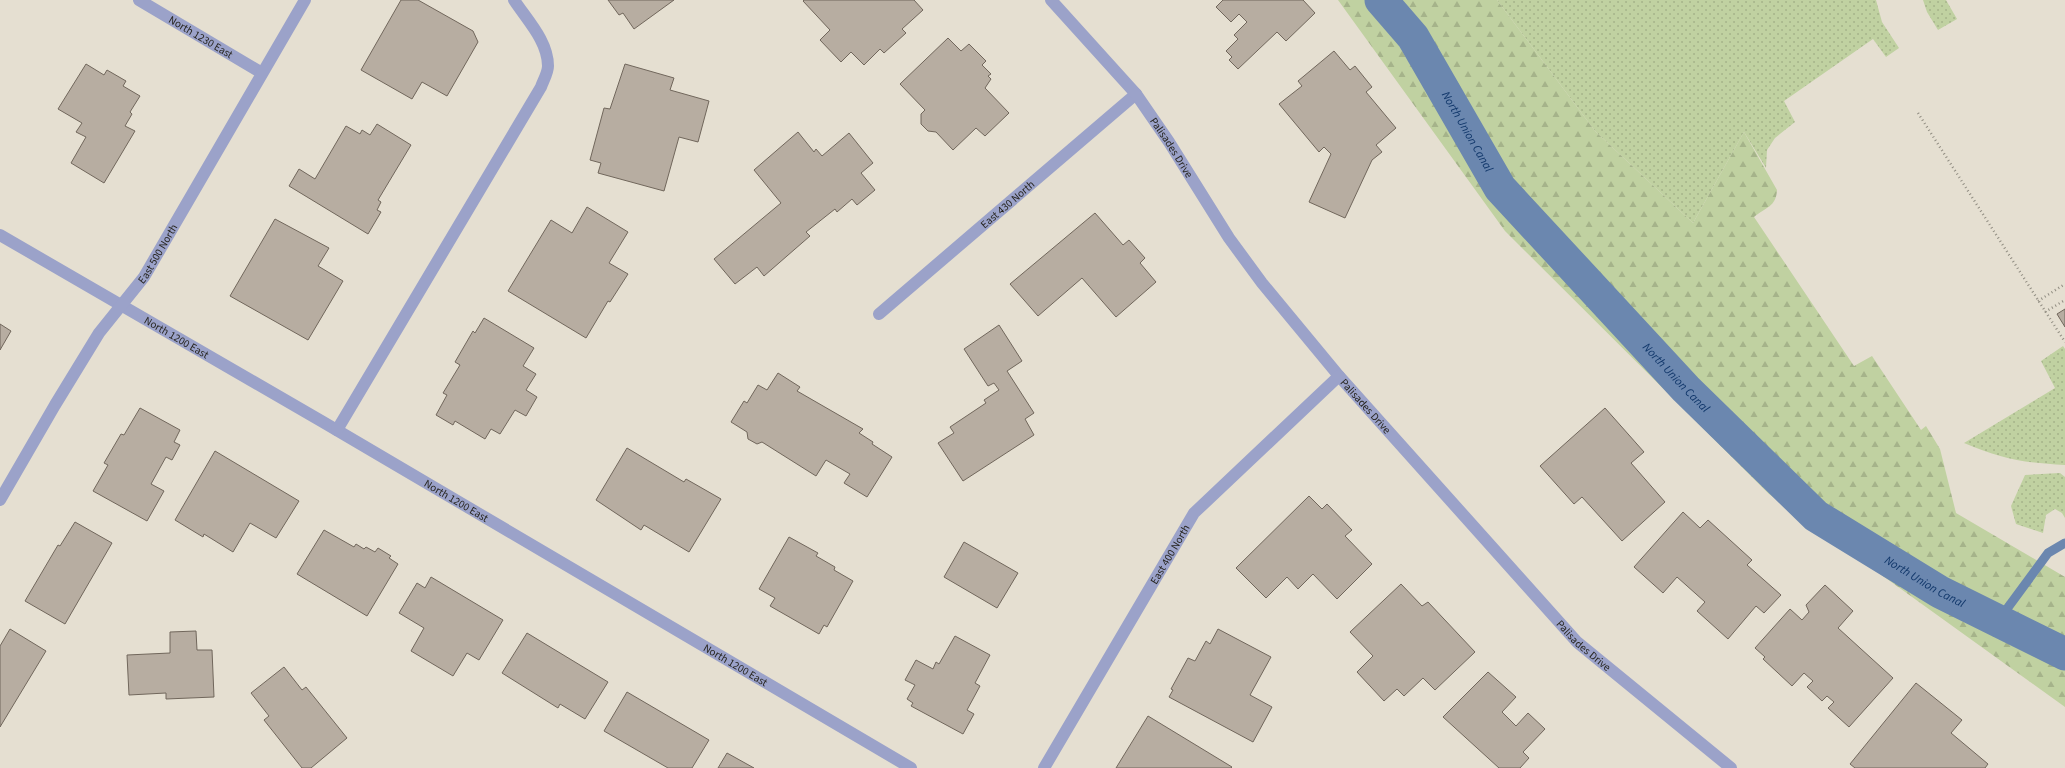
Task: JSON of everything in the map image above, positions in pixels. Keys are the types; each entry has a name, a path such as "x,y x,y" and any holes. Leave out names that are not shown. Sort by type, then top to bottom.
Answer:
{"street":[{"name":"North 1230 East","path":"139,0 262,73"},
{"name":"East 500 North","path":"0,500 95,340 144,277 305,0"},
{"path":"337,430 541,87 548,67 546,52 542,40 514,0"},
{"name":"Palisades Drive","path":"1051,0 1136,94 1169,142 1229,238 1262,283 1340,376 1577,642 1731,768"},
{"name":"East 430 North","path":"879,314 1136,94"},
{"name":"North 1200 East","path":"0,235 337,430 911,768"},
{"name":"East 400 North","path":"1044,768 1194,513 1340,376"}],"path":[{"path":"1918,113 2065,342"},
{"path":"2038,301 2065,284"},
{"path":"2046,312 2065,300"}],"green space":[{"path":"1338,0 1497,0 1595,131 1693,223 1744,132 1777,190 1775,200 1770,206 1754,217 1854,366 1872,356 1921,430 1926,426 1940,449 1956,513 2065,577 2065,707 1769,494 1505,231"},
{"path":"1497,0 1876,0 1882,22 1899,48 1886,57 1873,39 1784,101 1795,122 1775,138 1767,150 1766,168 1744,132 1693,223 1595,131"},
{"path":"1923,0 1946,0 1957,19 1938,30 1927,12"},
{"path":"2063,346 2065,349 2065,465 2037,463 2013,459 1990,453 1964,443 2055,388 2041,361"},
{"path":"2060,473 2065,477 2065,518 2062,513 2055,509 2046,515 2043,533 2016,524 2011,506 2025,475"}],"building":[{"path":"401,0 418,0 473,31 478,42 447,96 422,82 412,99 361,70"},
{"path":"608,0 674,0 634,29 623,13 619,15"},
{"path":"914,0 923,10 902,29 906,33 884,53 880,49 864,65 851,52 841,62 820,40 830,30 803,1"},
{"path":"1223,0 1303,0 1315,13 1286,41 1277,32 1238,69 1229,60 1232,57 1226,51 1238,39 1234,35 1247,22 1239,14 1231,22 1216,7"},
{"path":"948,38 961,51 969,44 986,61 982,65 991,74 988,76 991,79 985,88 1009,113 985,136 976,128 953,150 936,132 928,131 921,124 921,114 925,110 900,84"},
{"path":"1334,51 1350,70 1355,66 1372,87 1366,92 1396,128 1376,145 1382,152 1372,160 1345,218 1309,202 1331,154 1324,147 1319,152 1279,104 1302,86 1298,81"},
{"path":"86,64 104,75 107,70 126,81 123,86 140,96 130,112 132,114 125,126 135,131 104,183 71,163 86,137 76,132 82,123 58,109"},
{"path":"625,64 674,78 670,90 709,101 698,142 679,137 664,191 598,173 601,163 590,160 604,108 610,109"},
{"path":"377,124 411,145 378,200 381,202 377,210 381,212 368,234 289,186 299,169 315,179 346,126 360,134 362,130 370,135"},
{"path":"798,132 814,152 816,149 822,156 849,133 873,163 861,173 875,190 857,205 852,199 837,212 835,209 806,232 810,236 764,276 757,267 735,284 714,259 781,203 754,170"},
{"path":"587,207 628,232 609,263 628,274 610,302 608,301 586,338 508,291 551,220 572,233"},
{"path":"1095,213 1123,245 1129,240 1145,258 1140,263 1156,282 1116,317 1082,278 1038,316 1010,284"},
{"path":"275,219 329,248 318,266 343,281 308,340 230,296"},
{"path":"2065,309 2065,327 2057,314"},
{"path":"484,318 534,348 523,366 536,374 526,390 537,397 526,416 515,410 500,434 491,429 485,439 455,421 453,425 436,415 447,395 443,393 460,365 455,362 473,331 475,333"},
{"path":"0,324 11,331 0,350"},
{"path":"999,325 1022,361 1007,371 1034,413 1025,419 1034,435 963,481 938,443 954,433 950,427 986,403 984,400 999,390 994,383 988,386 964,349"},
{"path":"778,373 800,387 797,391 863,429 859,433 873,442 872,444 892,457 867,497 844,483 850,474 826,460 816,476 762,442 757,444 748,439 747,432 731,422 744,401 747,403 758,385 767,390"},
{"path":"140,408 180,430 174,442 180,445 172,460 166,457 151,484 164,491 147,521 93,491 108,465 104,463 121,434 124,435"},
{"path":"1605,408 1644,452 1631,463 1665,502 1622,541 1582,497 1574,504 1540,466"},
{"path":"627,448 684,482 686,479 721,499 689,552 644,525 641,530 596,500"},
{"path":"215,451 299,501 276,538 250,523 233,552 204,534 203,537 175,520"},
{"path":"1309,496 1322,509 1327,504 1352,530 1345,536 1372,564 1337,599 1313,574 1298,589 1287,577 1266,598 1236,568"},
{"path":"1683,512 1700,528 1708,520 1752,560 1747,565 1781,595 1764,613 1756,606 1728,639 1697,611 1705,602 1677,577 1663,593 1634,567"},
{"path":"75,522 112,543 65,624 25,601 58,545 60,546"},
{"path":"324,530 354,547 356,544 364,549 366,547 375,552 378,548 391,556 389,558 398,564 367,616 297,574"},
{"path":"789,537 818,553 816,556 835,567 834,570 853,581 827,627 824,625 819,634 770,606 775,598 759,589"},
{"path":"964,542 1018,573 997,608 944,577"},
{"path":"431,577 503,620 479,660 467,653 453,676 411,651 424,628 399,613 417,583 425,588"},
{"path":"1401,584 1422,606 1428,602 1475,652 1435,690 1423,678 1404,696 1397,689 1384,701 1357,672 1373,656 1350,632"},
{"path":"1825,585 1853,611 1838,628 1893,678 1849,727 1828,708 1834,702 1827,696 1822,701 1807,687 1813,681 1804,673 1792,686 1763,659 1765,657 1755,648 1790,609 1802,620 1809,612 1806,605"},
{"path":"10,629 46,651 0,727 0,646"},
{"path":"1218,629 1271,657 1250,695 1272,707 1253,742 1169,697 1173,690 1171,689 1188,658 1195,661 1206,641 1210,644"},
{"path":"196,631 197,650 212,650 214,697 166,699 166,693 129,695 127,655 170,653 170,632"},
{"path":"527,633 608,682 585,719 560,704 558,708 502,673"},
{"path":"955,636 990,655 975,683 980,686 967,710 974,714 963,734 911,706 913,703 907,699 915,685 905,680 916,660 933,669 936,662 939,664"},
{"path":"284,667 302,690 306,687 347,738 311,768 302,768 264,720 269,716 251,693"},
{"path":"1488,672 1516,697 1502,712 1516,726 1528,713 1545,729 1523,752 1529,758 1520,768 1499,768 1443,717"},
{"path":"1916,683 1962,720 1951,733 1988,764 1985,768 1855,768 1850,764"},
{"path":"627,692 709,740 692,768 668,768 604,731"},
{"path":"1148,716 1232,767 1116,768"},
{"path":"727,753 754,768 718,768"}],"waterway":[{"name":"North Union Canal","path":"1381,0 1413,37 1500,188 1686,389 1816,516 1940,592 2065,654"},
{"path":"1998,621 2048,553 2065,543"}]}
